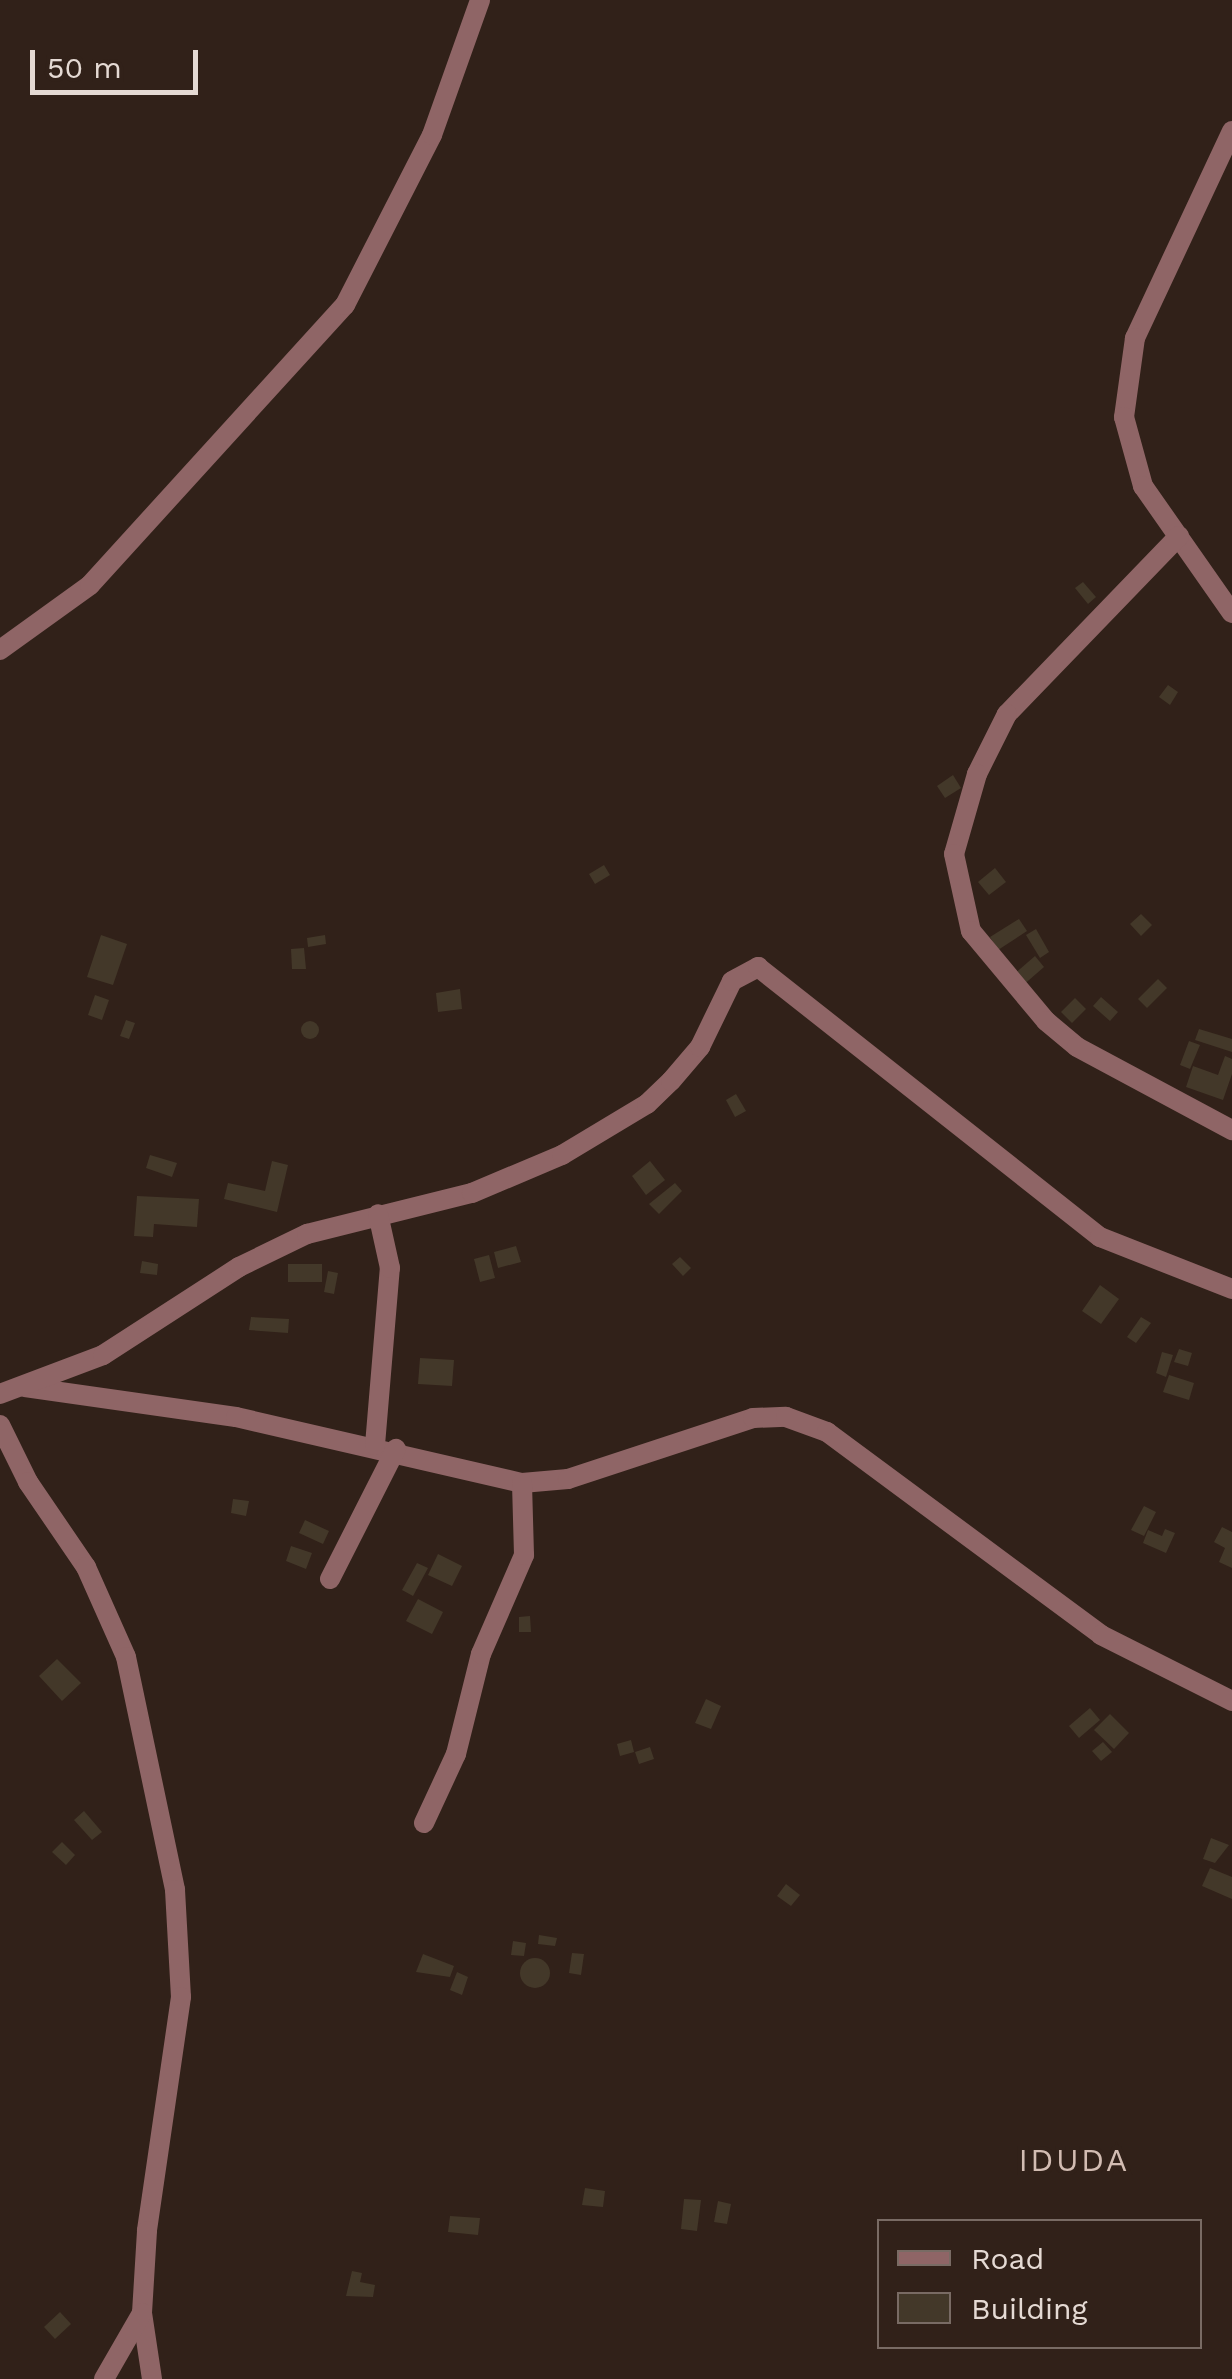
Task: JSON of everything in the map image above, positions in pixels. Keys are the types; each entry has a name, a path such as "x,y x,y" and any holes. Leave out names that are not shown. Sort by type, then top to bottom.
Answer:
{"street":[{"path":"0,650 90,585 344,305 432,134 480,0"},
{"path":"1232,131 1135,338 1125,390 1128,445 1143,486 1232,613"},
{"path":"1179,536 1007,714 977,774 954,854 971,931 1038,1013 1077,1048 1232,1130"},
{"path":"0,1394 103,1355 239,1268 308,1234 472,1193 545,1164 647,1104 700,1048 732,980 758,967 1100,1237 1232,1289"},
{"path":"375,1446 390,1268 378,1214"},
{"path":"23,1386 236,1416 396,1449 522,1484 568,1479 753,1418 808,1423 1073,1617 1232,1701"},
{"path":"0,1425 28,1482 86,1566 126,1657 174,1890 180,1997 147,2232 142,2313 152,2379"},
{"path":"330,1579 396,1449"},
{"path":"424,1823 456,1754 481,1654 524,1555 522,1484"},
{"path":"104,2379 142,2313"}],"building":[{"path":"1083,582 1096,597 1088,604 1075,588"},
{"path":"1168,685 1178,692 1170,705 1159,697"},
{"path":"953,775 961,788 945,798 937,786"},
{"path":"604,865 610,875 595,884 589,874"},
{"path":"995,868 1006,882 989,895 978,882"},
{"path":"1141,914 1152,925 1141,936 1130,924"},
{"path":"1019,919 1027,931 998,950 990,937"},
{"path":"1036,929 1049,952 1040,958 1026,935"},
{"path":"101,935 127,944 113,985 87,977"},
{"path":"325,935 326,944 308,947 307,938"},
{"path":"304,948 306,969 292,969 291,949"},
{"path":"1035,956 1044,967 1021,987 1012,976"},
{"path":"1158,979 1167,988 1147,1008 1138,999"},
{"path":"460,989 462,1009 438,1012 436,993"},
{"path":"95,995 109,1000 102,1020 88,1015"},
{"path":"1101,997 1118,1012 1110,1021 1093,1006"},
{"path":"1075,998 1086,1009 1072,1023 1061,1012"},
{"path":"126,1020 135,1023 129,1039 120,1036"},
{"path":"310,1021 319,1030 310,1039 301,1030"},
{"path":"1199,1029 1232,1039 1232,1052 1195,1040"},
{"path":"1189,1041 1200,1045 1190,1069 1180,1065"},
{"path":"1225,1056 1232,1059 1232,1074 1223,1100 1186,1087 1193,1066 1218,1075"},
{"path":"736,1094 746,1111 735,1117 726,1100"},
{"path":"150,1155 177,1163 172,1177 146,1168"},
{"path":"272,1161 288,1165 277,1212 224,1199 228,1183 265,1191"},
{"path":"650,1161 665,1180 646,1195 632,1176"},
{"path":"675,1183 682,1191 659,1214 649,1204"},
{"path":"137,1196 199,1199 197,1227 154,1224 153,1237 134,1236"},
{"path":"516,1246 521,1262 498,1268 494,1252"},
{"path":"489,1255 495,1278 480,1282 474,1259"},
{"path":"680,1257 691,1268 683,1276 672,1264"},
{"path":"142,1261 158,1264 157,1275 140,1273"},
{"path":"288,1264 322,1264 322,1282 288,1282"},
{"path":"328,1271 338,1273 334,1294 324,1292"},
{"path":"1100,1285 1119,1299 1101,1324 1082,1311"},
{"path":"251,1317 289,1319 288,1333 249,1330"},
{"path":"1141,1317 1151,1323 1136,1343 1127,1337"},
{"path":"1179,1349 1192,1353 1188,1366 1174,1362"},
{"path":"1162,1352 1173,1355 1166,1377 1156,1373"},
{"path":"420,1358 454,1360 452,1386 418,1384"},
{"path":"1169,1375 1194,1383 1189,1400 1163,1392"},
{"path":"233,1499 249,1501 246,1516 231,1513"},
{"path":"1144,1506 1156,1512 1144,1536 1131,1530"},
{"path":"305,1520 329,1531 323,1544 299,1533"},
{"path":"1222,1527 1232,1532 1232,1568 1219,1562 1225,1548 1214,1542"},
{"path":"1165,1529 1175,1533 1166,1553 1143,1543 1148,1530 1162,1536"},
{"path":"291,1546 312,1553 306,1569 286,1561"},
{"path":"438,1554 462,1566 452,1586 428,1575"},
{"path":"417,1563 428,1568 413,1596 402,1590"},
{"path":"418,1599 443,1612 432,1634 406,1621"},
{"path":"530,1616 531,1632 519,1632 519,1617"},
{"path":"57,1659 81,1683 62,1701 39,1676"},
{"path":"706,1699 721,1706 711,1729 695,1723"},
{"path":"1090,1708 1100,1720 1079,1738 1069,1726"},
{"path":"1110,1714 1129,1733 1114,1749 1094,1730"},
{"path":"631,1740 634,1752 620,1756 617,1744"},
{"path":"1103,1742 1112,1752 1101,1761 1092,1751"},
{"path":"650,1747 654,1759 639,1764 635,1752"},
{"path":"84,1811 102,1832 92,1840 74,1820"},
{"path":"1211,1838 1229,1845 1215,1863 1203,1859"},
{"path":"62,1842 75,1855 66,1865 52,1852"},
{"path":"1210,1868 1232,1877 1232,1899 1202,1886"},
{"path":"786,1884 800,1895 791,1906 777,1896"},
{"path":"539,1935 557,1938 555,1946 538,1944"},
{"path":"513,1941 526,1943 524,1956 511,1955"},
{"path":"572,1953 584,1954 581,1975 569,1973"},
{"path":"423,1954 454,1966 450,1977 416,1972"},
{"path":"535,1958 546,1962 550,1973 546,1984 535,1988 524,1984 520,1973 524,1962"},
{"path":"457,1972 468,1977 462,1995 450,1990"},
{"path":"585,2188 605,2191 603,2207 582,2205"},
{"path":"684,2199 701,2200 697,2231 681,2229"},
{"path":"718,2201 731,2204 727,2224 714,2222"},
{"path":"450,2216 480,2218 478,2235 448,2232"},
{"path":"352,2271 362,2273 360,2282 375,2285 373,2297 346,2296"},
{"path":"60,2312 71,2324 55,2339 44,2327"}],"district":[{"name":"IDUDA","path":"1074,2160"}]}
